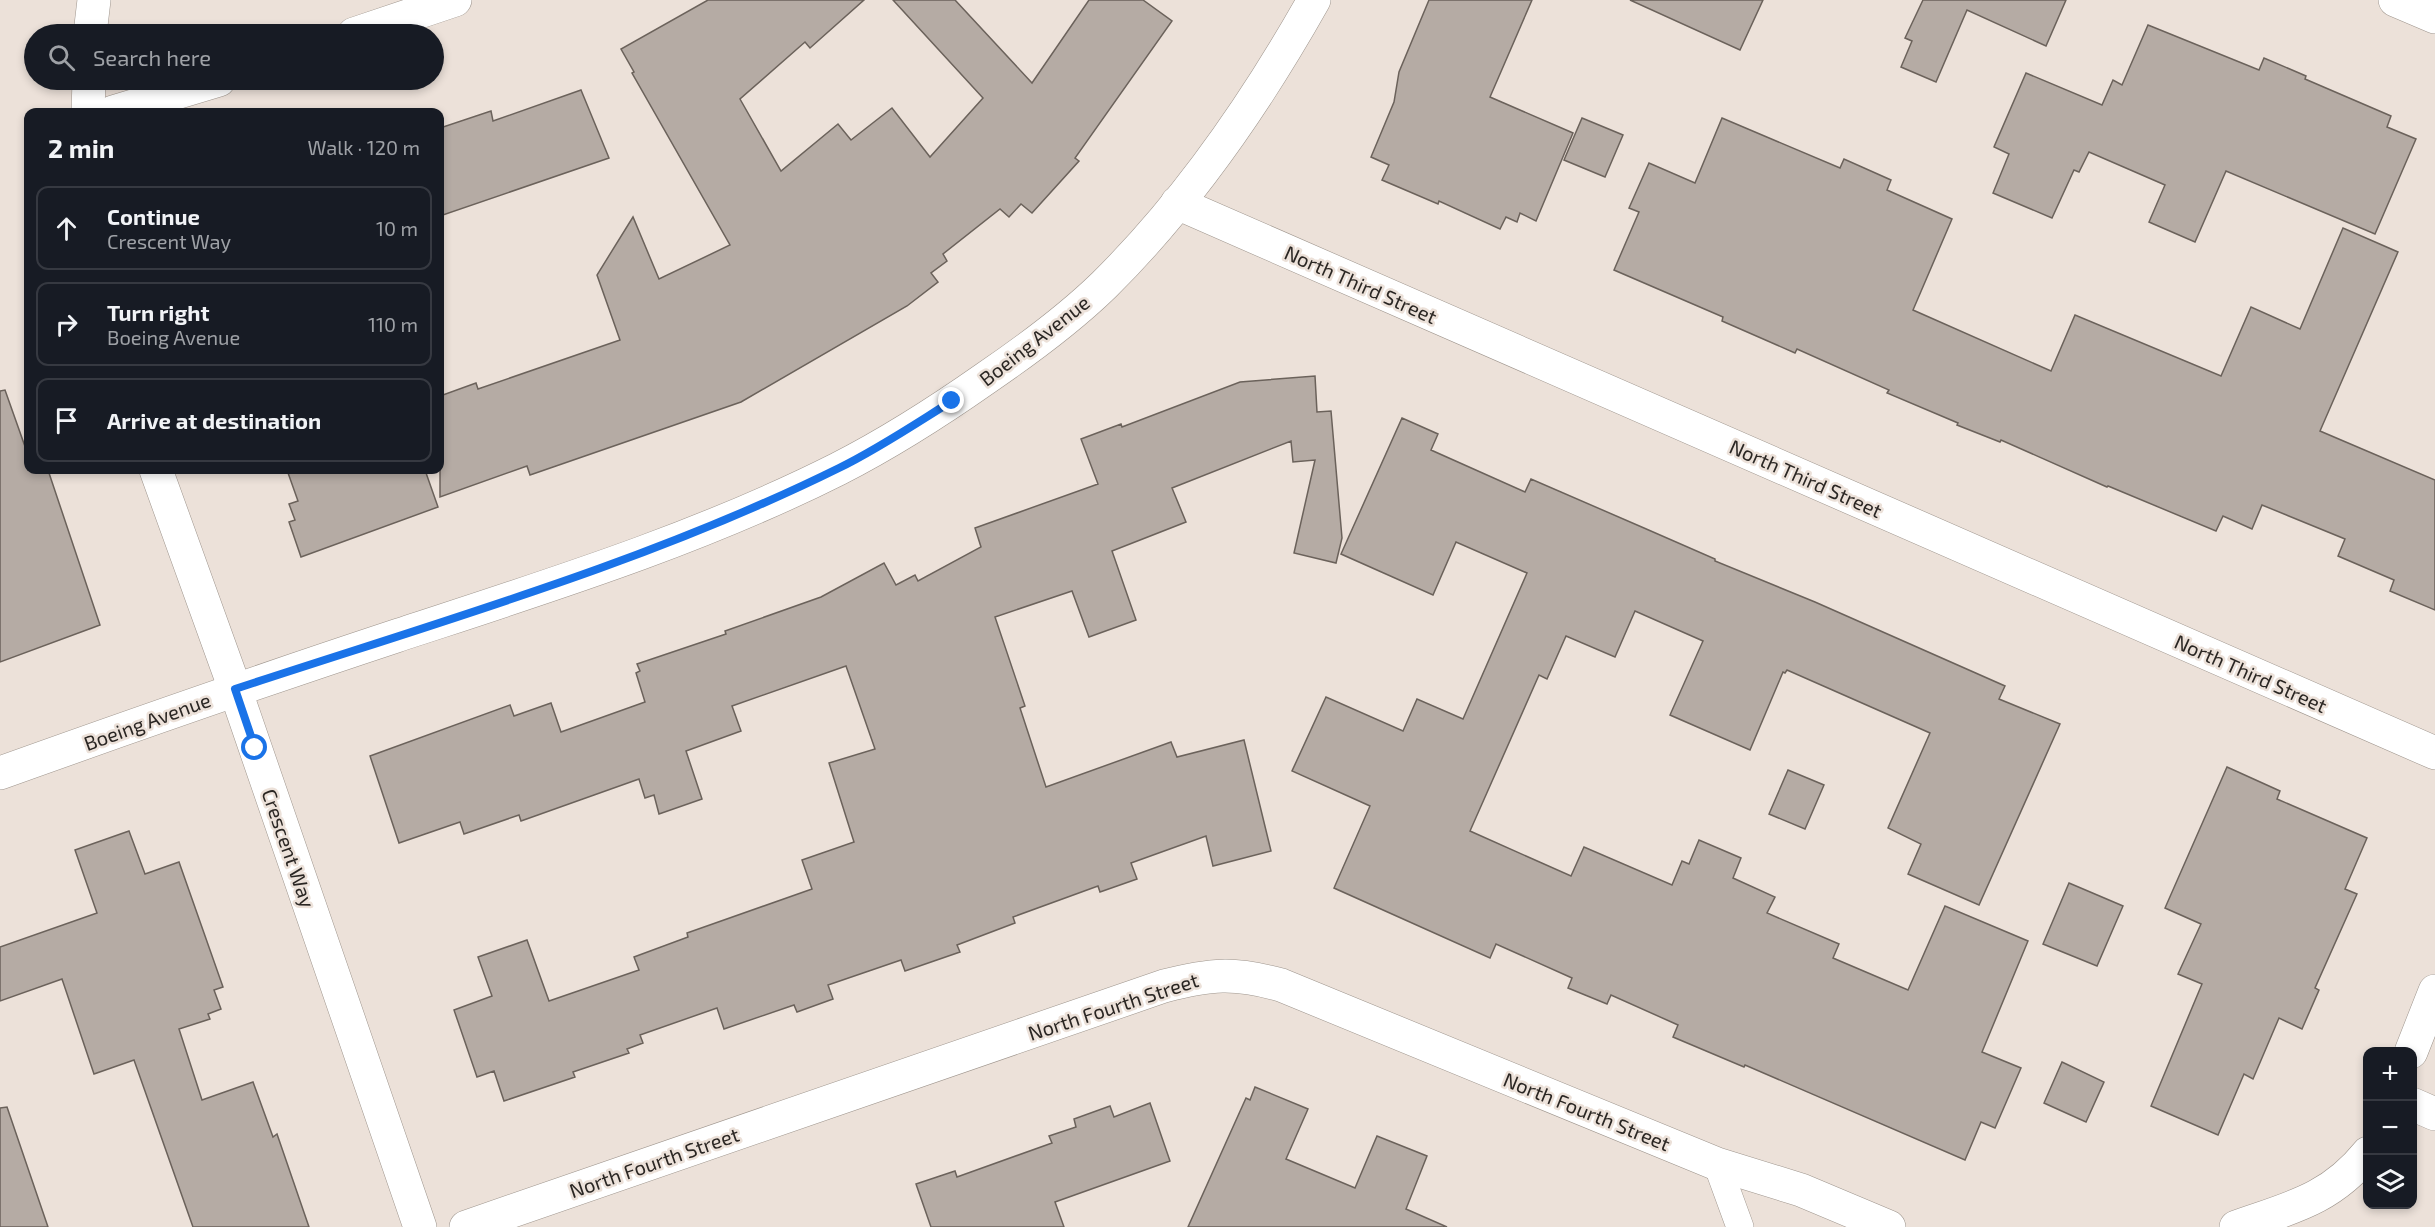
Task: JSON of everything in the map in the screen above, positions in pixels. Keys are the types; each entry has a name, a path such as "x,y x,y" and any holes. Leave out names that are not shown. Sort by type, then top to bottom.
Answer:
{"street":[{"path":"91,24 94,0"},
{"path":"384,24 455,0"},
{"name":"Boeing Avenue","path":"0,773 235,689 555,584 641,553 717,524 843,467 952,401 1056,327 1102,287 1144,243 1177,203 1260,93 1314,0"},
{"path":"2395,0 2435,17"},
{"path":"88,108 89,90"},
{"path":"126,108 186,90"},
{"name":"North Third Street","path":"1177,203 2435,753"},
{"name":"Crescent Way","path":"157,474 235,689 420,1227"},
{"name":"North Fourth Street","path":"466,1227 1164,986 1214,975 1251,977 1281,985 1717,1164 1801,1190 1889,1227"},
{"path":"2413,1047 2435,991"},
{"path":"2417,1106 2435,1114"},
{"path":"2236,1227 2323,1194 2342,1181 2365,1155"}],"lane":[{"path":"1717,1164 1740,1227"}],"building":[{"path":"708,0 864,0 810,48 805,42 740,99 781,171 838,124 851,140 892,108 930,157 983,98 893,0 955,0 1032,83 1089,0 1143,0 1172,21 1075,158 1079,161 1032,213 1021,204 1009,217 1000,209 943,254 947,261 931,273 938,282 907,306 741,402 530,475 527,466 440,497 440,474 444,474 444,395 476,383 478,389 620,340 597,275 633,217 659,279 730,245 632,73 634,72 621,49"},
{"path":"1429,0 1532,0 1490,97 1573,133 1536,221 1520,213 1517,222 1506,217 1500,229 1439,201 1438,204 1382,180 1389,165 1371,157 1394,102 1399,72"},
{"path":"1630,0 1763,0 1740,50"},
{"path":"1923,0 2066,0 2046,46 1967,10 1936,82 1901,67 1912,41 1905,38"},
{"path":"2148,25 2259,70 2264,58 2306,76 2305,79 2391,116 2387,127 2416,139 2375,234 2226,171 2195,242 2149,222 2165,185 2089,152 2079,172 2074,170 2052,218 1993,193 2009,154 1994,147 2026,73 2102,105 2113,80 2122,85"},
{"path":"581,90 609,158 444,215 444,127 491,111 493,121"},
{"path":"1582,118 1623,135 1605,177 1564,160"},
{"path":"1722,118 1840,168 1844,159 1891,180 1887,190 1952,219 1913,310 2051,371 2075,315 2221,376 2251,307 2300,329 2343,228 2398,252 2320,431 2435,480 2435,610 2390,591 2394,580 2338,556 2345,539 2262,505 2252,529 2223,516 2216,531 2107,487 2001,440 2000,442 1957,425 1958,423 1887,393 1889,390 1797,349 1795,353 1722,321 1723,317 1614,270 1639,212 1629,208 1649,163 1695,183"},
{"path":"1315,376 1317,412 1331,411 1342,538 1336,563 1294,553 1315,460 1293,462 1291,441 1172,488 1186,522 1112,551 1136,620 1089,637 1072,591 995,617 1025,706 1020,708 1046,787 1171,742 1177,757 1244,740 1271,851 1213,866 1206,836 1131,863 1137,879 1100,892 1098,886 1013,917 1015,923 957,945 960,952 905,971 901,960 828,985 833,999 797,1012 794,1005 724,1029 717,1008 640,1035 643,1043 627,1049 629,1053 573,1072 575,1077 504,1101 494,1071 477,1077 454,1010 492,996 478,957 527,940 549,1001 639,970 634,957 688,937 687,933 812,889 802,860 854,842 829,763 875,749 846,666 732,706 741,731 686,751 702,799 659,814 654,795 645,798 639,779 521,821 519,815 464,834 460,822 399,843 370,756 510,705 514,716 551,703 561,732 645,702 636,673 640,671 637,664 726,634 725,631 821,597 884,563 896,585 915,575 918,581 981,547 975,528 1098,484 1081,439 1121,424 1122,427 1240,382"},
{"path":"5,390 24,444 24,474 49,474 100,625 0,662 0,391"},
{"path":"1402,418 1438,434 1431,450 1525,492 1531,479 1715,559 1715,561 1815,602 2005,686 1999,699 2060,724 1979,905 1908,874 1921,844 1888,828 1930,733 1787,670 1783,672 1750,750 1670,715 1703,641 1635,611 1615,657 1566,636 1547,679 1539,675 1470,831 1571,876 1584,847 1672,885 1682,861 1689,864 1699,840 1741,858 1733,878 1775,897 1767,913 1839,944 1833,958 1908,990 1945,906 2028,941 1982,1052 2021,1068 1995,1128 1981,1122 1965,1160 1745,1065 1744,1067 1673,1037 1678,1025 1611,995 1607,1004 1568,988 1572,978 1496,944 1490,958 1334,888 1370,806 1292,771 1326,697 1403,731 1417,699 1463,719 1527,573 1456,542 1433,595 1341,554"},
{"path":"288,474 426,474 438,507 301,557 289,522 295,520 289,504 298,501"},
{"path":"2227,767 2280,791 2277,799 2367,838 2345,889 2357,894 2315,988 2319,990 2302,1029 2279,1018 2253,1079 2244,1074 2218,1135 2151,1106 2202,984 2178,974 2201,924 2165,908"},
{"path":"1788,770 1824,785 1805,829 1769,814"},
{"path":"129,831 145,874 179,862 223,987 214,990 221,1009 208,1014 210,1019 179,1029 202,1100 253,1082 273,1137 277,1134 309,1227 193,1227 134,1060 94,1074 62,979 0,1001 0,947 97,913 75,850"},
{"path":"2069,883 2123,906 2097,966 2043,944"},
{"path":"2062,1062 2104,1082 2086,1122 2044,1103"},
{"path":"1255,1087 1308,1109 1286,1159 1355,1188 1377,1136 1427,1156 1406,1209 1447,1227 1188,1227 1246,1098 1250,1100"},
{"path":"1150,1103 1170,1161 1055,1202 1064,1227 931,1227 916,1184 955,1171 957,1177 1052,1143 1049,1136 1076,1127 1074,1119 1110,1106 1114,1117"},
{"path":"7,1107 48,1227 0,1227 0,1108"}],"route":[{"path":"255,748 235,689 555,584 717,524 843,467 952,401"}]}
